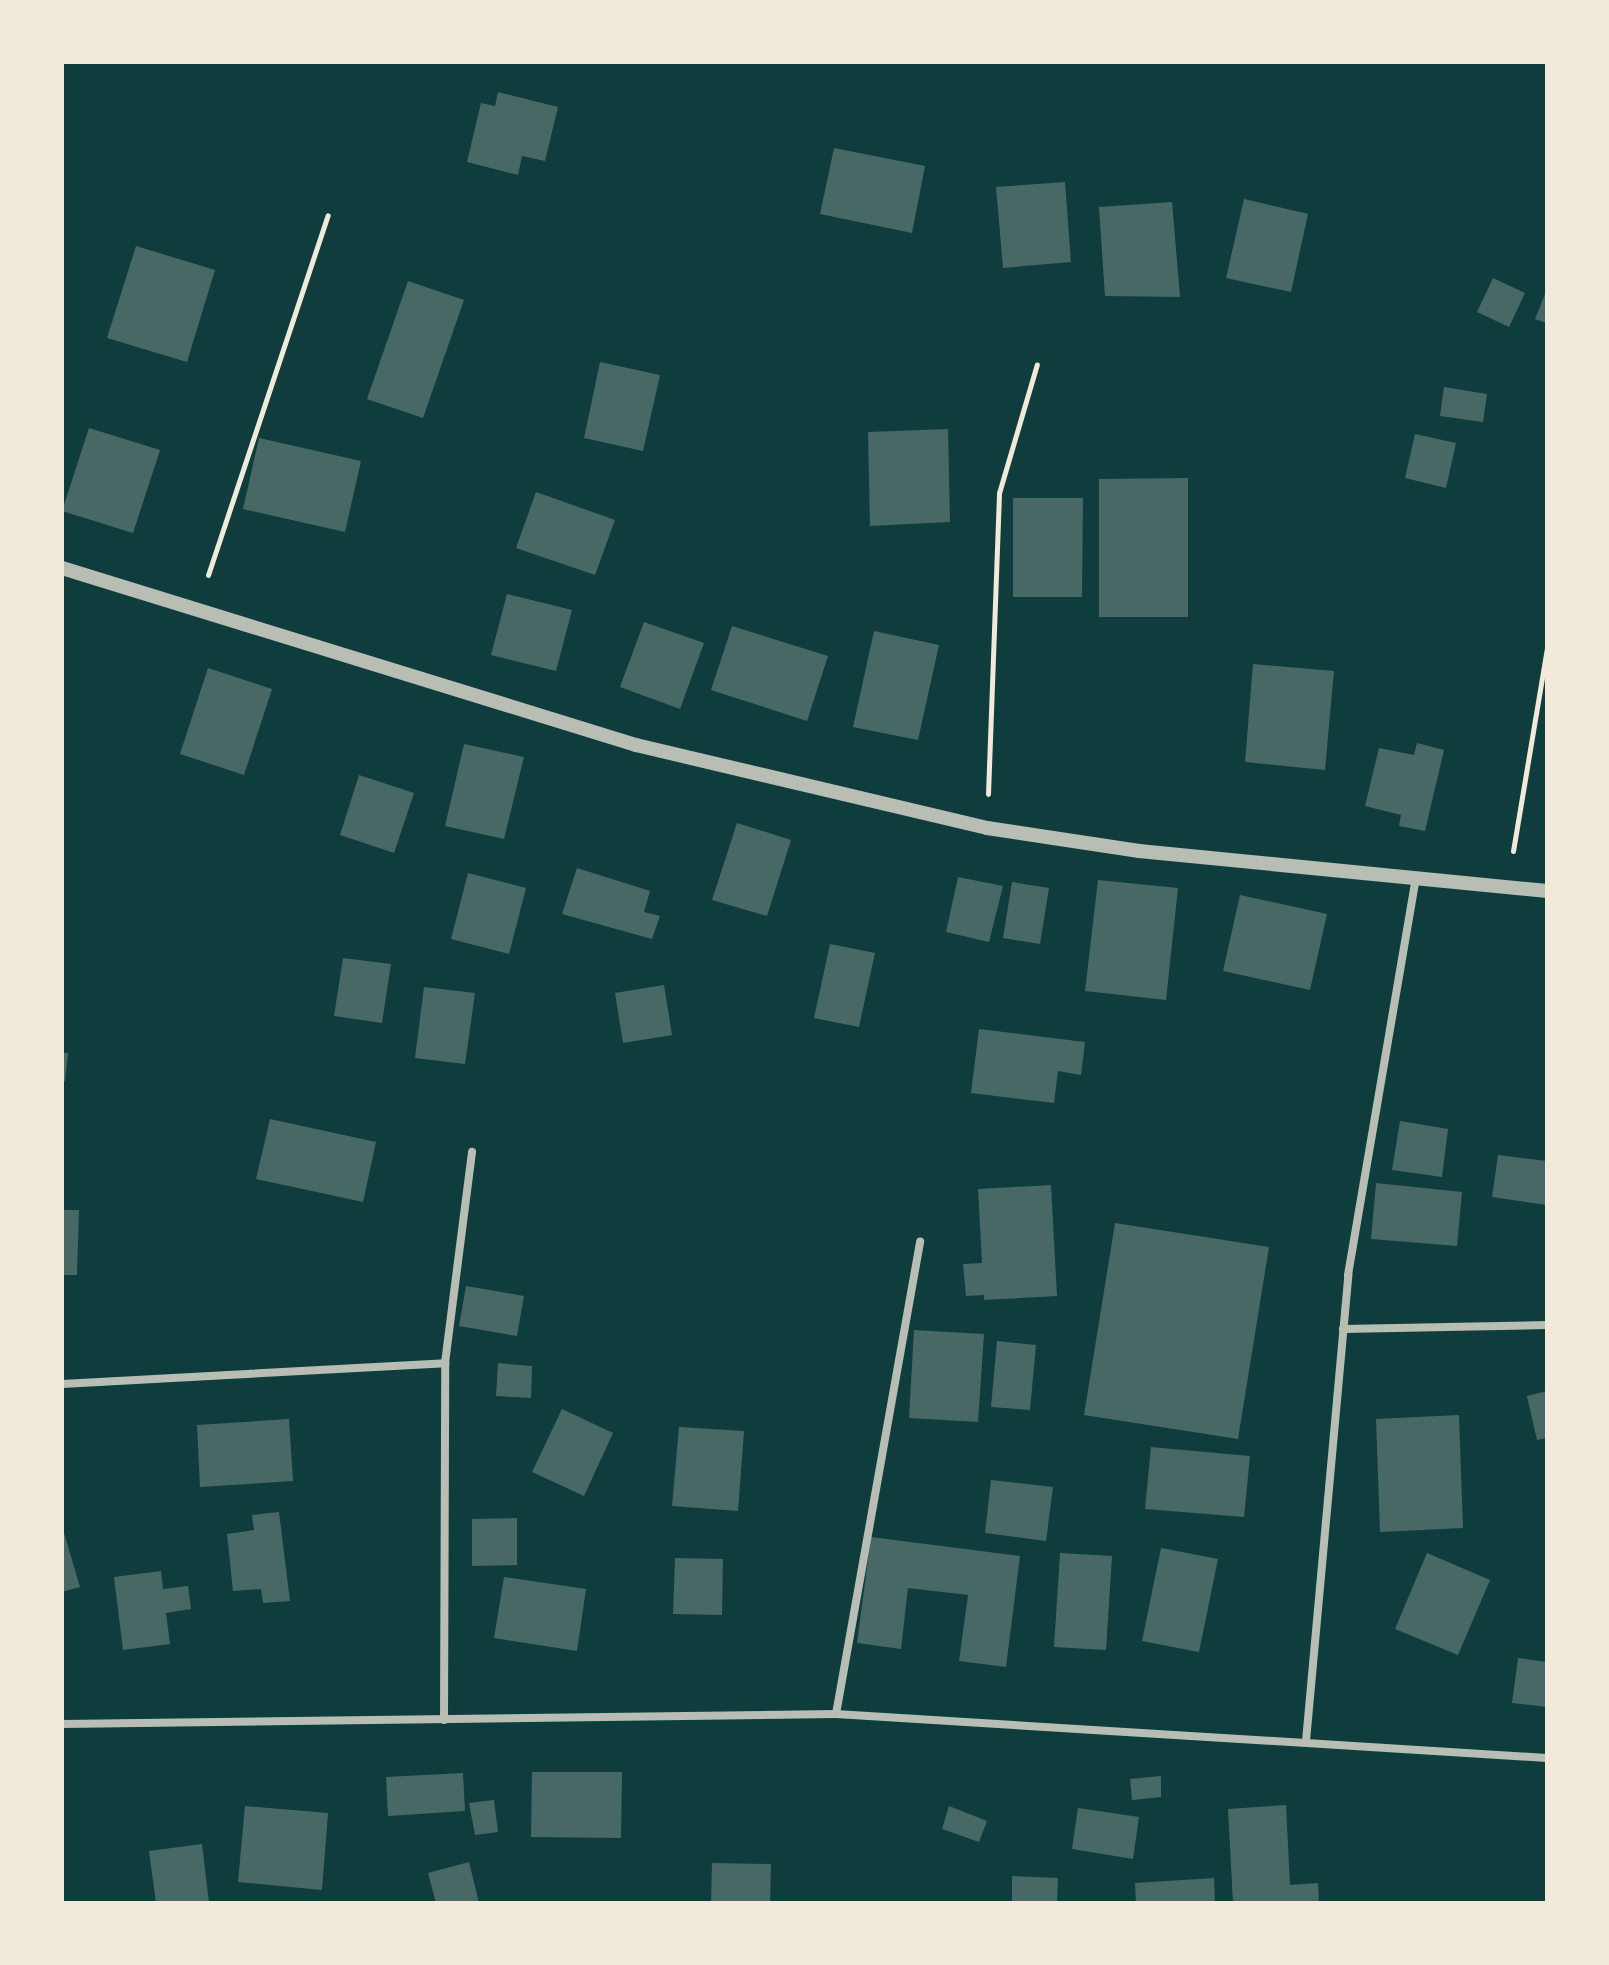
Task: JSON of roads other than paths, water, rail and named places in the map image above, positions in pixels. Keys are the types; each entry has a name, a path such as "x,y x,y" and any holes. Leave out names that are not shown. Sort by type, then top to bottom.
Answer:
{"street":[{"path":"62,568 636,745 987,828 1139,851 1417,875 1547,891"},
{"path":"1306,1741 1343,1329 1417,875"},
{"path":"444,1720 445,1363 472,1152"},
{"path":"836,1714 920,1241"},
{"path":"1343,1329 1547,1325"},
{"path":"62,1384 445,1363"},
{"path":"62,1724 836,1714 1547,1758"}]}
